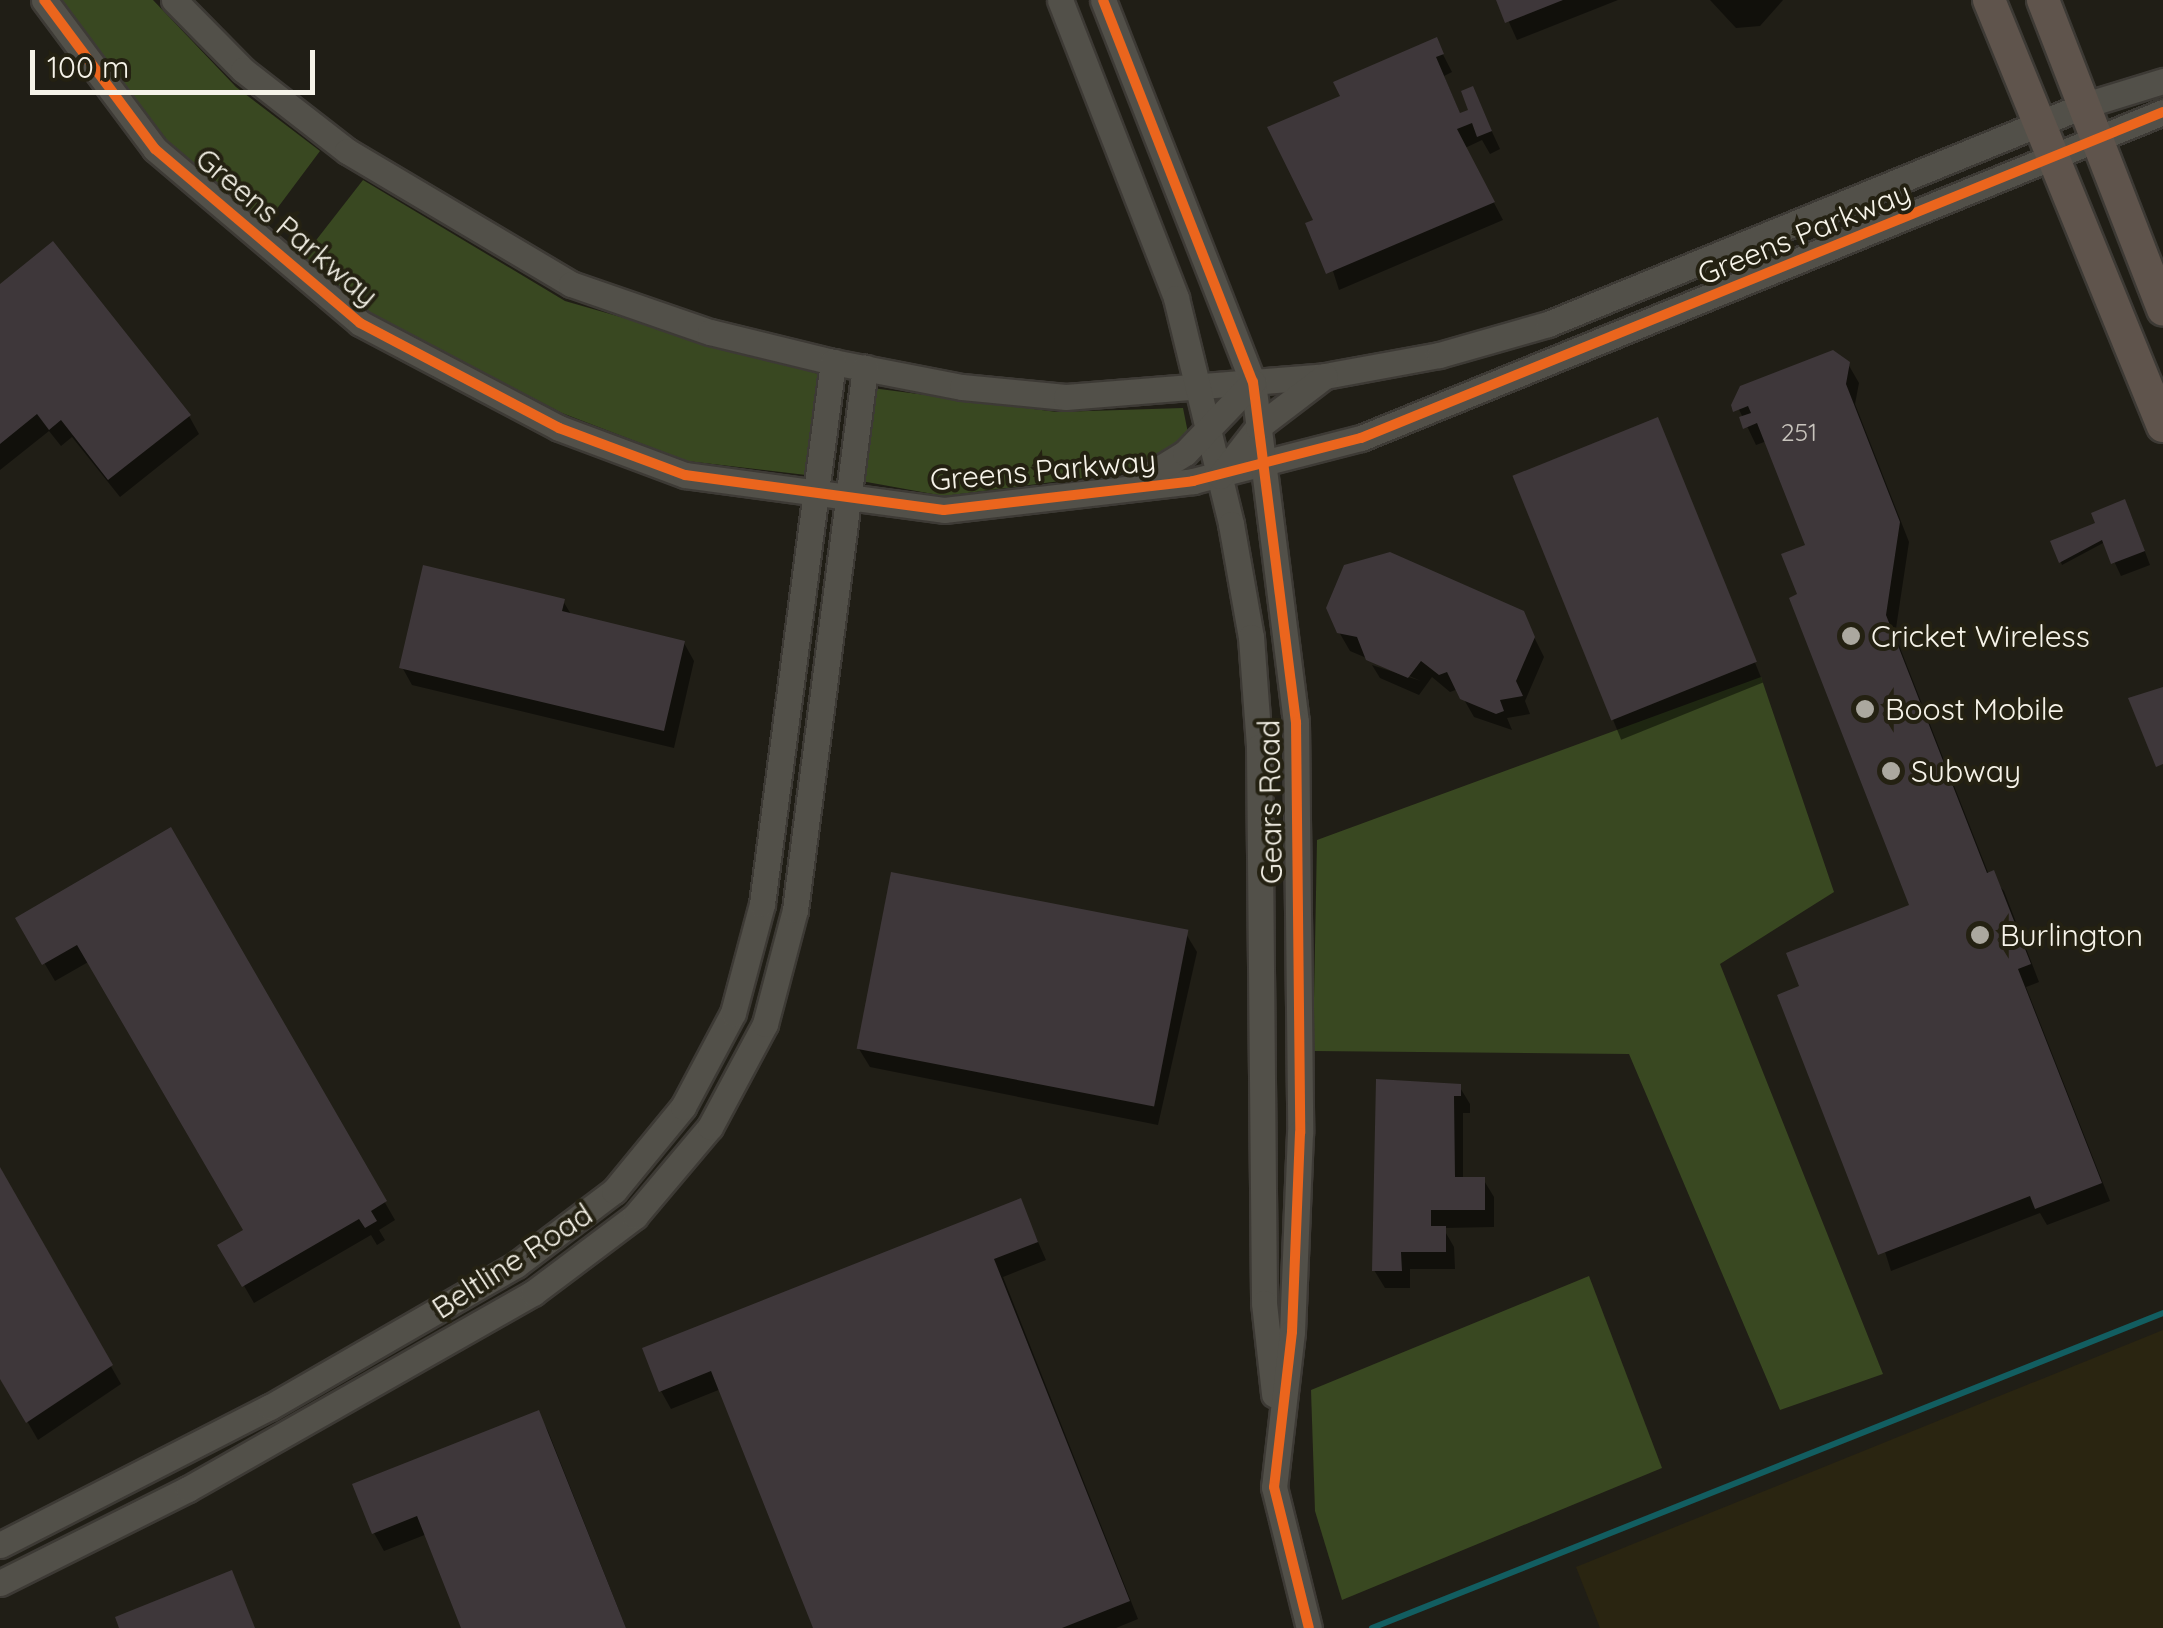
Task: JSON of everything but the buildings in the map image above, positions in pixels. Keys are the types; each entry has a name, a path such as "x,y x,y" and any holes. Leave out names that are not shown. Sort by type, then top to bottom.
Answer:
{"main road":[{"path":"1989,0 2036,125 2162,424"},
{"path":"2043,0 2163,310"}],"street":[{"name":"Greens Parkway","path":"44,0 155,149 360,322 558,428 668,469 944,510 1220,476 1361,438 2051,161 2163,112"},
{"name":"Greens Parkway","path":"174,0 243,70 346,151 492,242 624,304 833,362 1066,397 1324,376 1439,355 1548,324 2085,105 2163,81"},
{"name":"Gears Road","path":"1060,0 1176,298 1220,476 1250,638 1260,831 1264,1303 1278,1427"},
{"name":"Gears Road","path":"1108,12 1253,382 1296,722 1300,1133 1292,1332 1274,1487 1309,1628"},
{"path":"1075,39 1108,12"},
{"path":"1808,217 1826,250"},
{"path":"1659,279 1673,313"},
{"name":"Beltline Road","path":"0,1545 260,1412 516,1264 564,1232 646,1156 710,1061 750,960 833,362"},
{"name":"Beltline Road","path":"0,1583 188,1490 533,1293 584,1259 672,1178 740,1075 783,968 865,368"},
{"path":"1220,476 1258,427 1324,376"},
{"path":"1127,488 1186,453 1253,382"},
{"path":"1260,831 1296,826"},
{"path":"1264,1134 1300,1133"}],"shaded area":[{"path":"2163,1330 2163,1628 1600,1628 1576,1567"}],"green space":[{"path":"60,0 153,0 236,87 320,151 264,226 167,140"},
{"path":"363,180 565,301 822,375 806,475 687,461 562,413 370,313 303,257"},
{"path":"872,388 1057,412 1183,408 1189,438 1138,471 944,496 861,481"},
{"path":"1761,677 1834,892 1720,964 1883,1374 1780,1410 1629,1054 1313,1051 1317,840"},
{"path":"1589,1276 1662,1468 1342,1600 1315,1511 1311,1390"}],"waterway":[{"path":"1372,1628 2163,1313"}],"cycle path":[{"path":"44,0 155,149 360,323 559,428 685,475 944,510 1193,481 1361,438 2163,112"},
{"path":"1103,0 1253,382 1296,722 1300,1133 1292,1332 1274,1487 1309,1628"}],"place":[{"name":"Cricket Wireless","path":"1851,636"},
{"name":"Boost Mobile","path":"1865,709"},
{"name":"Subway","path":"1891,771"},
{"name":"Burlington","path":"1980,935"}]}
